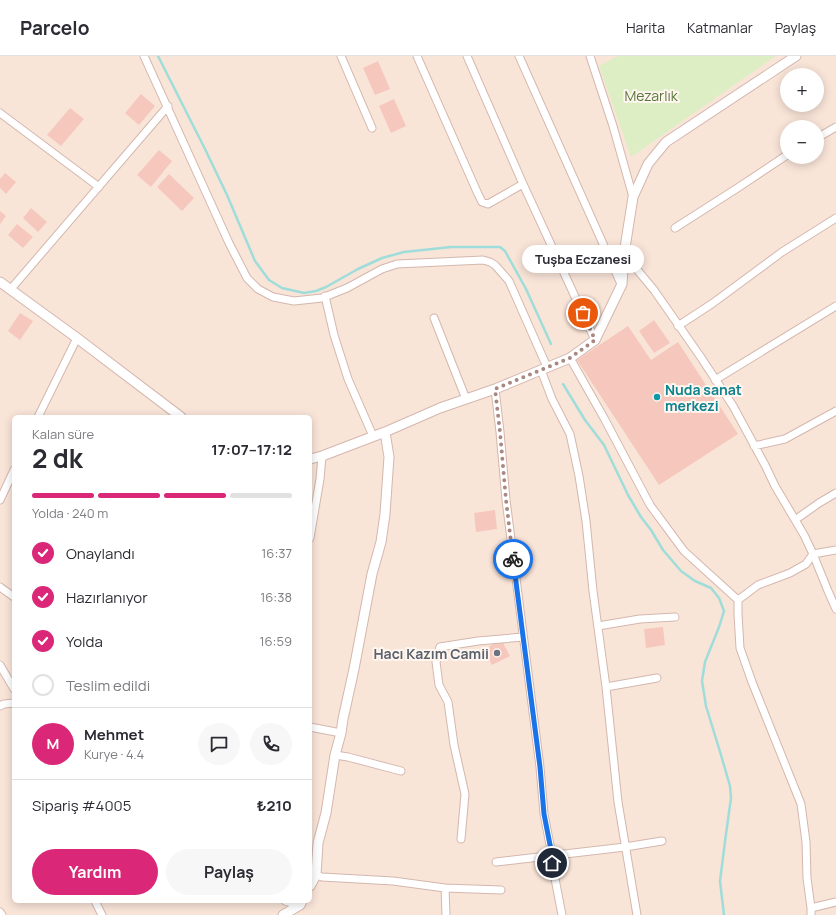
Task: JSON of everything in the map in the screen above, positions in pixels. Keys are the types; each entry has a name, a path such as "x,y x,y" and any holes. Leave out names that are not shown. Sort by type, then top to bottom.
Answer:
{"street":[{"path":"144,56 229,243 247,278 258,289 272,297 294,301 322,298 347,288 382,268 396,264 484,260 495,265 508,281 544,368 552,399 570,434 579,476 586,521 593,591 606,687 618,802 637,915"},
{"path":"341,56 372,128"},
{"path":"417,56 482,202 488,204 523,184"},
{"path":"467,56 523,184 595,340"},
{"path":"519,56 622,284"},
{"path":"590,56 613,126 633,197"},
{"path":"312,458 385,432 440,408 495,389 570,358 595,340 622,284 624,254 633,197 648,164 666,142 796,56"},
{"path":"10,290 168,106"},
{"path":"0,114 99,187"},
{"path":"824,134 836,128"},
{"path":"675,228 780,160"},
{"path":"678,326 719,299 782,252 836,218"},
{"path":"624,254 654,290 733,406 813,554 836,608"},
{"path":"0,282 77,338 175,415"},
{"path":"326,296 334,335 348,379 373,436"},
{"path":"715,380 836,306"},
{"path":"434,318 466,399"},
{"path":"39,415 77,338"},
{"path":"570,358 650,505 684,551 738,600 740,648 752,682 801,804 806,842 807,878 811,912 836,902"},
{"path":"495,389 506,500 540,767 544,814 562,915"},
{"path":"754,446 785,439 836,411"},
{"path":"312,882 316,875 318,843 326,813 335,755 354,669 364,609 381,542 385,514 389,457 385,432"},
{"path":"312,526 320,479 322,456"},
{"path":"0,500 12,474"},
{"path":"795,520 836,493"},
{"path":"738,600 758,585 790,573 806,564 813,554 836,550"},
{"path":"0,587 12,596"},
{"path":"598,626 640,619 676,617"},
{"path":"461,839 465,794 454,745 448,702 439,685 436,662 440,647 478,641 523,637"},
{"path":"0,665 12,686"},
{"path":"606,687 657,678"},
{"path":"0,706 12,703"},
{"path":"312,727 341,733"},
{"path":"335,755 401,771"},
{"path":"496,862 625,847 662,841"},
{"path":"316,875 322,877 393,881 445,888 501,890"},
{"path":"445,888 446,915"},
{"path":"96,903 102,915"},
{"path":"283,915 301,903"}],"shaded area":[{"path":"0,56 836,56 836,915 0,915"}],"green space":[{"name":"Mezarlık","path":"618,56 776,56 631,157 599,66"}],"building":[{"path":"378,61 390,89 375,95 363,68"},
{"path":"141,94 155,106 139,125 125,113"},
{"path":"394,99 406,126 391,133 379,106"},
{"path":"70,108 84,119 61,146 47,135"},
{"path":"159,150 172,161 151,187 137,175"},
{"path":"5,173 16,182 6,194 0,188 0,179"},
{"path":"169,174 194,198 182,211 157,187"},
{"path":"31,208 47,222 38,232 23,218"},
{"path":"0,211 6,216 0,224"},
{"path":"17,224 33,237 23,248 8,235"},
{"path":"20,313 33,321 20,340 8,331"},
{"path":"654,320 670,343 654,353 639,331"},
{"name":"Nuda sanat merkezi","path":"628,326 651,360 678,342 738,434 659,485 577,360"},
{"path":"495,510 497,529 476,532 474,513"},
{"path":"663,627 665,645 646,648 644,629"},
{"name":"Hacı Kazım Camii","path":"496,642 503,643 510,656 492,665 484,650"}],"waterway":[{"path":"158,56 227,195 255,261 269,280 282,288 304,293 316,291 326,287 358,269 382,258 404,252 451,247 500,247 505,251 526,289 551,344"},
{"path":"563,384 585,420 604,445 628,495 663,550 681,571 695,581 711,588 719,598 724,611 705,662 702,681 706,706 730,786 731,798 720,881 724,915"}],"way so far":[{"path":"513,559 495,389 570,358 595,340 583,313"}],"place":[{"name":"Tuşba Eczanesi","path":"583,313"},
{"name":"Nuda sanat merkezi","path":"657,397"},
{"name":"Hacı Kazım Camii","path":"497,653"}],"route":[{"path":"513,559 531,692 544,814 552,855 552,863"}]}
